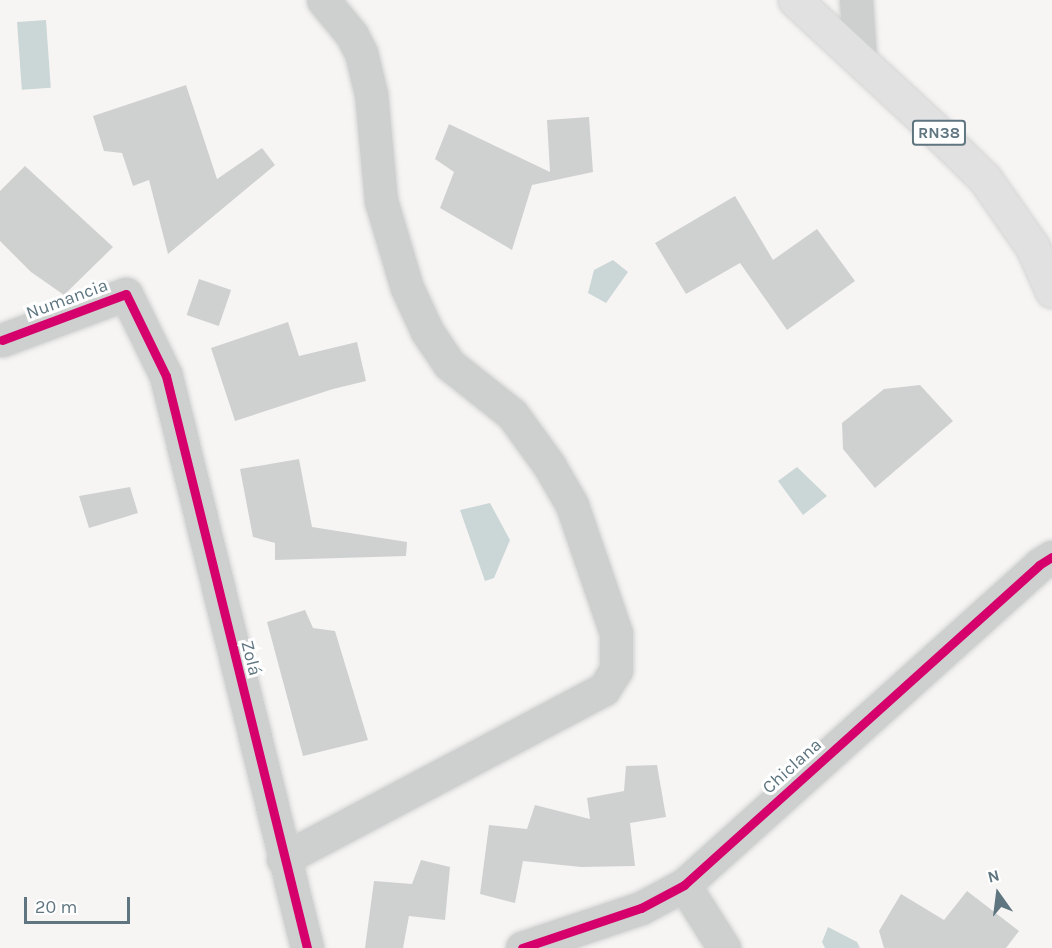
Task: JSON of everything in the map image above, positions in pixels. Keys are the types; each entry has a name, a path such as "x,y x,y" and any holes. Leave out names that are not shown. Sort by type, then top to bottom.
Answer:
{"main road":[{"name":"RN38","path":"795,0 985,179 1032,246 1052,291"}],"street":[{"path":"283,859 604,689 616,670 615,633 572,505 549,465 512,414 449,364 427,331 407,288 381,201 371,94 361,53 352,35 323,0"},
{"path":"856,0 860,59"},
{"name":"Numancia","path":"2,340 126,294 166,376"},
{"name":"Zolá","path":"166,376 283,859 307,948"},
{"name":"Chiclana","path":"522,948 641,908 684,885 1040,565 1052,557"},
{"path":"684,885 724,948"}],"shaded area":[{"path":"46,20 51,88 22,90 17,22"},
{"path":"613,260 628,272 606,303 588,293 594,270"},
{"path":"797,467 827,496 803,515 778,481"},
{"path":"490,503 510,540 494,578 485,581 460,510"},
{"path":"828,927 857,942 860,948 825,948 822,942"}],"building":[{"path":"186,85 217,179 262,148 275,165 168,254 149,180 133,186 122,153 104,151 93,116"},
{"path":"589,117 593,172 532,185 512,250 440,208 454,172 435,159 449,124 550,172 547,120"},
{"path":"25,166 113,247 64,295 31,272 0,241 0,191"},
{"path":"735,196 773,260 817,229 855,281 787,330 740,263 686,294 655,243"},
{"path":"199,279 231,290 219,326 187,315"},
{"path":"288,322 299,356 357,342 366,381 333,389 235,421 211,348"},
{"path":"920,385 953,421 875,488 843,449 842,423 884,389"},
{"path":"299,459 312,527 407,542 406,556 275,560 275,543 253,537 240,469"},
{"path":"130,487 138,513 89,528 79,496"},
{"path":"305,610 313,628 335,631 368,740 303,756 267,622"},
{"path":"657,765 666,817 630,823 635,866 581,867 523,861 515,903 480,894 489,825 527,829 535,805 590,819 587,798 624,791 626,766"},
{"path":"421,860 450,867 445,920 409,916 403,948 365,948 374,881 412,884"},
{"path":"967,891 1019,931 1006,948 884,948 879,931 901,894 944,920"}],"cycle path":[{"path":"2,340 126,294 166,376 307,948"},
{"path":"522,948 641,908 684,885 1039,565 1052,557"}]}
